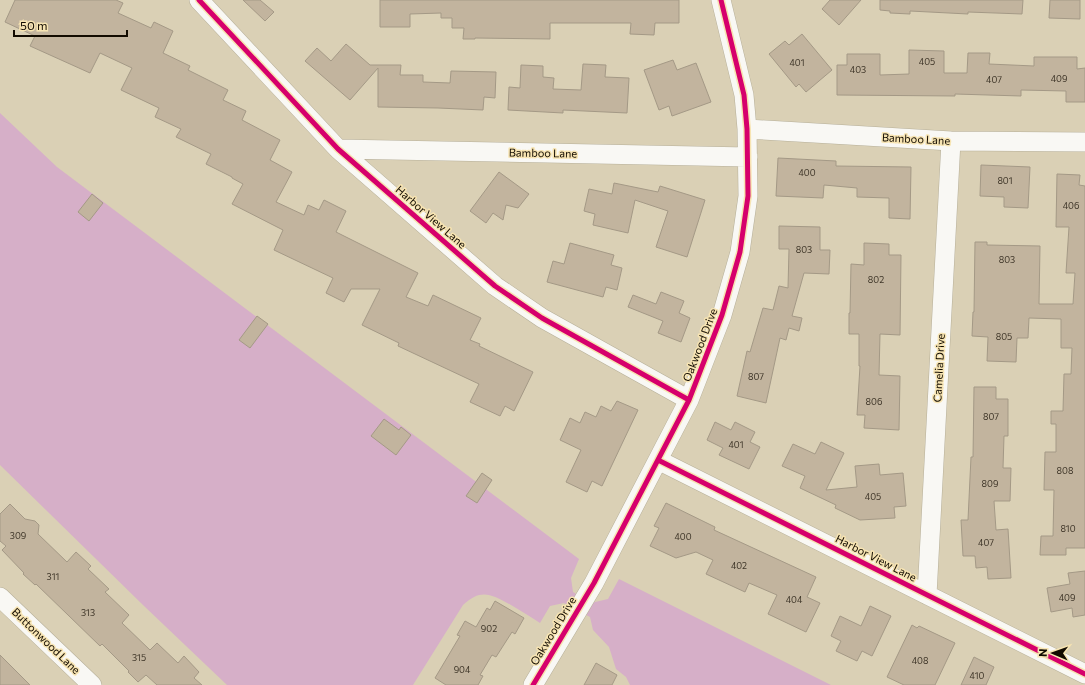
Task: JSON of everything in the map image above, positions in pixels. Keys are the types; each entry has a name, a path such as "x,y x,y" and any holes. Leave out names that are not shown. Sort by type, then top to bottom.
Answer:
{"street":[{"name":"Harbor View Lane","path":"199,0 338,150 495,286 542,318 689,400"},
{"name":"Oakwood Drive","path":"532,685 594,583 689,400 722,315 740,252 748,196 747,129 744,95 721,0"},
{"name":"Bamboo Lane","path":"747,129 951,141 1085,142"},
{"name":"Camelia Drive","path":"927,595 951,141"},
{"name":"Bamboo Lane","path":"338,150 748,157"},
{"name":"Harbor View Lane","path":"658,460 1085,674"},
{"name":"Buttonwood Lane","path":"0,597 92,685"}],"shaded area":[{"path":"0,113 57,167 579,559 571,578 573,592 591,603 608,599 619,579 831,685 630,685 626,677 616,669 609,647 593,630 590,617 564,603 550,606 540,623 504,601 486,594 475,596 463,605 413,685 227,685 0,465"}],"building":[{"path":"15,0 116,0 123,3 118,13 151,28 154,22 173,31 163,53 190,66 188,70 228,90 223,100 246,111 242,120 280,140 270,160 292,172 276,202 304,215 308,205 319,210 324,200 346,211 336,232 418,273 406,297 428,306 433,295 481,318 470,340 480,344 479,346 533,372 514,411 505,406 500,416 470,402 479,384 398,346 399,343 362,325 380,289 351,289 344,302 326,293 333,278 274,250 283,230 232,204 243,184 206,164 211,154 176,137 181,129 155,117 159,108 121,90 132,68 100,53 90,73 30,46 35,36 5,22"},
{"path":"243,0 260,0 274,12 265,21"},
{"path":"380,0 679,0 679,23 655,23 654,35 630,34 631,23 550,23 550,39 463,39 464,28 452,28 452,18 441,18 441,13 410,14 410,27 380,27"},
{"path":"830,0 861,0 839,25 822,9"},
{"path":"880,0 1023,0 1022,14 968,12 968,14 910,11 910,14 890,13 890,11 880,10"},
{"path":"1050,0 1080,0 1080,19 1049,18"},
{"path":"802,34 832,70 806,92 799,84 796,87 769,54 785,41 789,45"},
{"path":"346,44 370,65 401,65 400,75 423,75 423,82 450,83 451,71 496,72 495,98 484,97 483,110 378,107 378,68 350,100 305,61 317,48 331,61"},
{"path":"909,50 944,51 944,73 967,73 968,53 990,53 989,64 1034,66 1034,57 1077,57 1077,69 1085,68 1085,102 1066,102 1066,91 1021,90 1021,96 955,94 955,96 837,95 837,65 847,65 847,54 880,54 880,75 909,74"},
{"path":"673,60 677,70 696,63 711,102 672,116 669,106 659,110 644,70"},
{"path":"583,64 606,65 605,77 629,78 627,113 563,110 563,113 508,110 509,87 520,88 521,65 543,66 543,77 554,78 553,89 581,90"},
{"path":"778,158 836,161 836,166 911,167 910,219 889,218 889,198 857,197 857,188 824,185 823,198 776,196"},
{"path":"981,165 1030,167 1028,208 1004,207 1004,197 980,196"},
{"path":"499,172 529,194 518,208 506,205 503,220 493,213 486,223 470,211"},
{"path":"1057,174 1080,175 1079,185 1085,186 1085,548 1066,548 1066,555 1040,555 1041,536 1053,536 1054,490 1044,490 1045,452 1056,452 1056,424 1051,424 1051,411 1063,411 1064,374 1071,374 1072,348 1061,348 1061,319 1029,318 1028,338 1017,338 1016,362 987,361 988,337 972,336 974,312 975,242 987,242 987,245 1040,246 1039,304 1073,304 1075,273 1066,273 1069,227 1056,227"},
{"path":"614,183 658,192 660,186 705,200 687,257 656,247 668,211 635,200 628,233 593,225 595,214 584,211 589,189 612,194"},
{"path":"92,194 103,203 89,221 78,212"},
{"path":"779,226 820,227 820,250 830,250 829,274 804,273 792,316 802,318 799,331 789,328 786,340 780,338 766,403 737,396 747,351 750,352 763,308 773,310 779,286 788,288 789,249 779,249"},
{"path":"570,243 614,255 611,265 622,268 617,290 606,287 603,297 547,282 553,261 564,264"},
{"path":"864,243 889,244 889,255 901,255 900,335 880,334 879,375 900,376 899,430 864,428 865,415 857,415 860,366 859,334 849,334 849,313 851,264 864,265"},
{"path":"661,292 684,301 679,313 690,318 681,342 658,333 663,321 628,307 633,295 656,304"},
{"path":"257,316 268,324 250,348 239,340"},
{"path":"974,387 996,387 996,399 1008,399 1008,436 1004,436 1003,468 1011,468 1010,501 994,501 996,530 1008,529 1011,578 988,579 987,567 976,568 975,556 963,556 961,520 968,520 971,457 973,457"},
{"path":"617,401 638,410 602,486 592,481 587,492 566,482 581,450 560,440 570,418 580,423 585,412 596,417 601,406 611,411"},
{"path":"384,419 399,430 401,427 411,435 396,455 371,436"},
{"path":"715,422 731,430 735,422 755,432 750,442 760,447 749,469 719,455 723,448 707,440"},
{"path":"821,442 844,453 826,490 857,487 855,466 879,464 880,475 903,473 906,506 894,507 895,518 860,520 835,508 836,505 800,488 805,476 782,466 793,444 815,454"},
{"path":"482,473 492,480 477,503 466,496"},
{"path":"666,503 715,527 714,530 816,577 807,597 820,603 806,632 768,614 777,595 749,583 745,592 706,574 713,560 696,552 676,558 650,546 659,528 654,526"},
{"path":"10,504 25,519 35,521 39,525 38,534 67,562 76,552 91,566 88,569 109,589 105,592 129,615 122,623 150,650 157,643 178,663 184,656 199,672 194,678 202,685 157,685 146,675 138,682 102,644 100,646 36,584 35,585 23,574 24,573 2,550 6,546 0,541 0,514"},
{"path":"1085,571 1085,615 1073,617 1072,608 1051,612 1047,588 1070,584 1068,573"},
{"path":"495,601 524,618 515,634 512,632 496,657 492,655 480,675 483,676 478,685 446,685 435,678 460,636 457,635 465,621 476,627 487,608 490,610"},
{"path":"870,606 891,616 872,656 862,651 857,661 836,651 841,641 831,636 840,616 861,626"},
{"path":"912,625 917,628 919,626 955,643 935,685 904,685 887,677"},
{"path":"0,655 30,685 0,685"},
{"path":"974,657 994,667 986,685 961,685"},
{"path":"596,663 617,675 612,685 584,685"}],"cycle path":[{"path":"199,0 338,149 495,286 542,318 689,400"},
{"path":"533,685 594,583 689,400 722,315 740,252 748,196 747,129 744,95 721,0"},
{"path":"658,460 1085,674"}]}
